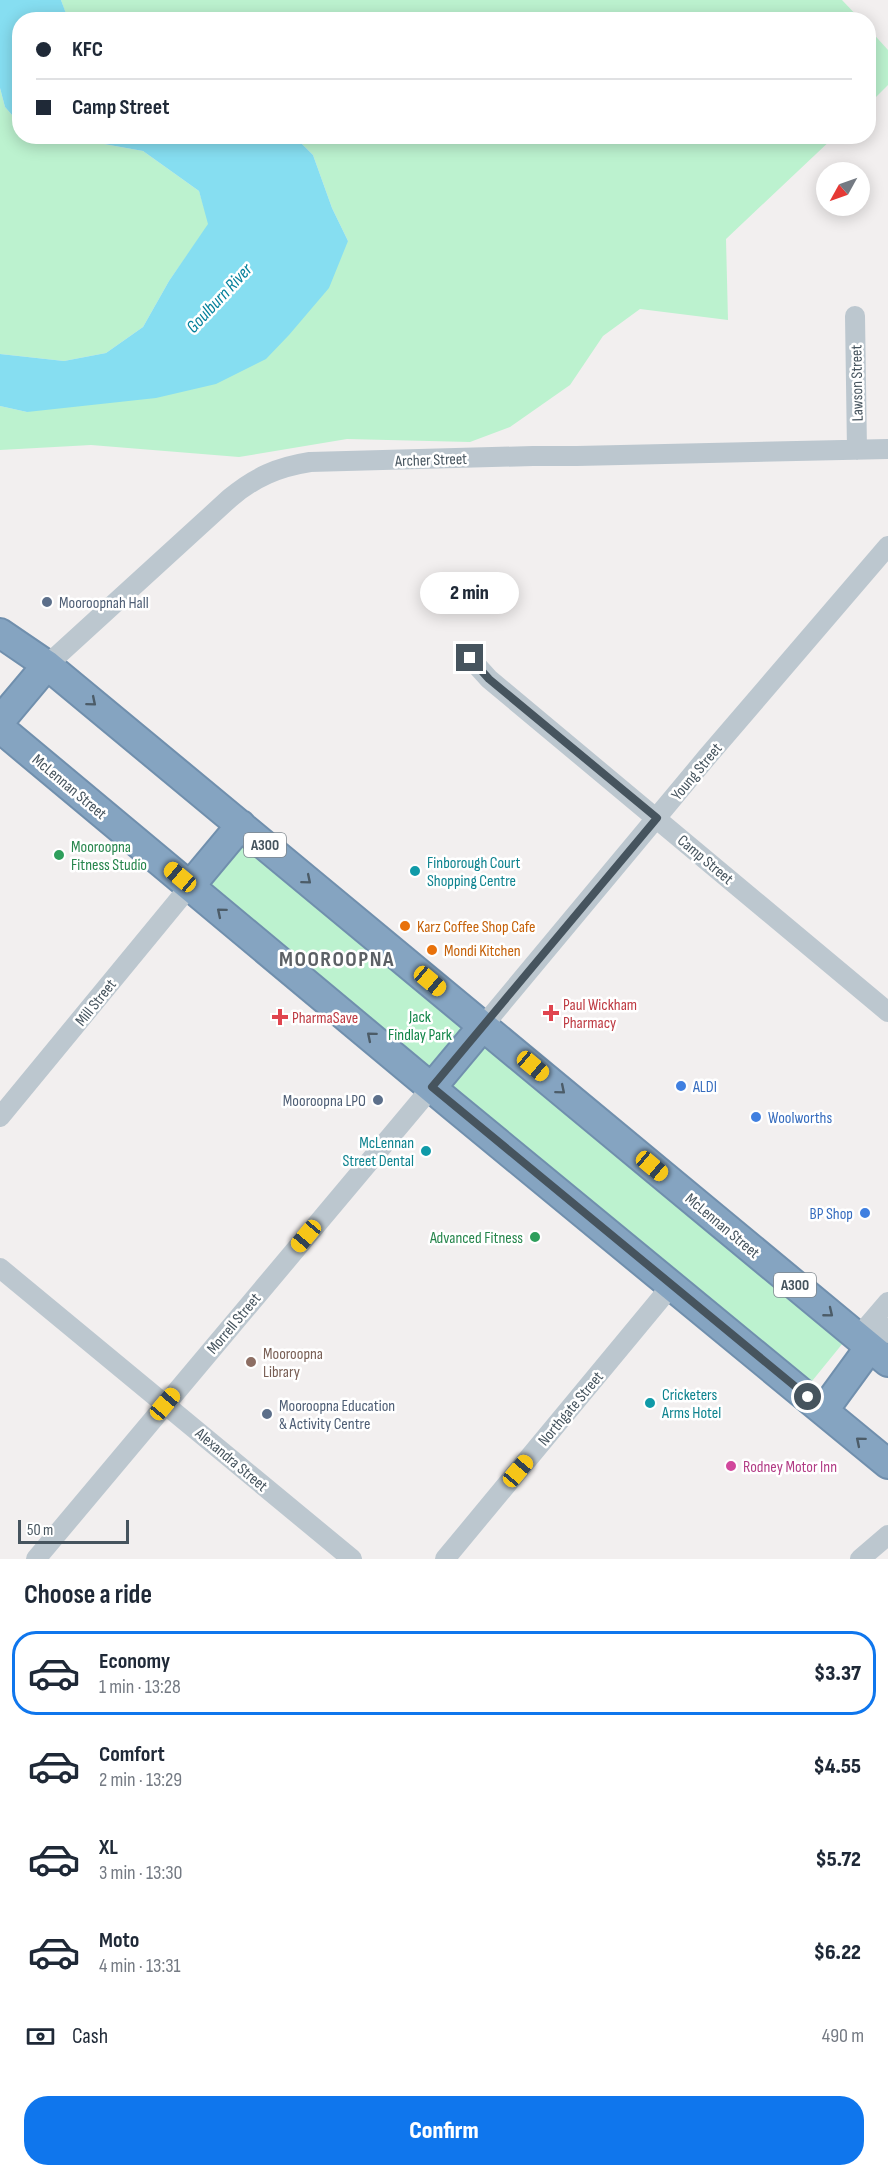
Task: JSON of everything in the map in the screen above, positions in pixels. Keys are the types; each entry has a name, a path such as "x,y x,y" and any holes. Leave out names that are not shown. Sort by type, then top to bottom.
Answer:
{"highway":[{"name":"McLennan Street","path":"0,633 47,665 483,1026 876,1344"},
{"path":"0,721 47,665"},
{"name":"McLennan Street","path":"0,728 888,1464"},
{"path":"190,886 241,825"},
{"path":"432,1087 483,1026"},
{"path":"816,1403 876,1344"}],"street":[{"name":"Lawson Street","path":"855,316 857,450"},
{"name":"Archer Street","path":"47,665 230,498 254,479 279,468 310,462 888,449"},
{"name":"Young Street","path":"483,1026 888,546"},
{"name":"Camp Street","path":"470,658 489,679 888,1012"},
{"name":"Mill Street","path":"0,1117 190,886"},
{"name":"Morrell Street","path":"36,1559 432,1087"},
{"name":"Alexandra Street","path":"0,1268 352,1559"},
{"name":"Northgate Street","path":"445,1559 672,1285"},
{"path":"876,1344 888,1302"},
{"path":"860,1559 888,1535"}],"green space":[{"path":"61,0 842,0 853,12 65,12"},
{"path":"876,37 888,50 888,85 876,97"},
{"path":"0,88 5,107 12,115 12,144 104,144 143,151 199,191 209,224 169,281 143,327 106,353 64,361 0,354"},
{"path":"302,144 827,144 726,239 728,320 640,309 603,336 570,385 510,427 470,442 347,439 239,457 91,445 0,450 0,406 27,412 348,241 332,208 313,155"},
{"name":"Jack Findlay Park","path":"243,846 470,1030 432,1071 207,885"},
{"name":"Jack Findlay Park","path":"485,1039 843,1343 808,1386 444,1085"}],"water":[{"path":"0,0 61,0 65,12 12,12 12,115 5,107 0,88"},
{"name":"Goulburn River","path":"104,144 302,144 313,155 332,208 348,241 329,288 266,359 216,384 156,398 27,412 0,406 0,354 64,361 106,353 143,327 169,281 208,224 199,191 143,151"}],"place":[{"name":"Mooroopnah Hall","path":"47,602"},
{"name":"Mooroopna Fitness Studio","path":"59,855"},
{"name":"Finborough Court Shopping Centre","path":"415,871"},
{"name":"Karz Coffee Shop Cafe","path":"405,926"},
{"name":"Mondi Kitchen","path":"432,950"},
{"name":"Paul Wickham Pharmacy","path":"551,1013"},
{"name":"PharmaSave","path":"280,1017"},
{"name":"ALDI","path":"681,1086"},
{"name":"Mooroopna LPO","path":"378,1100"},
{"name":"Woolworths","path":"756,1117"},
{"name":"McLennan Street Dental","path":"426,1151"},
{"name":"BP Shop","path":"865,1213"},
{"name":"Advanced Fitness","path":"535,1237"},
{"name":"Mooroopna Library","path":"251,1362"},
{"name":"Cricketers Arms Hotel","path":"650,1403"},
{"name":"Mooroopna Education & Activity Centre","path":"267,1414"},
{"name":"Rodney Motor Inn","path":"731,1466"}],"district":[{"name":"MOOROOPNA","path":"337,958"}],"route":[{"path":"470,658 489,679 657,818 432,1087 808,1397"}]}
